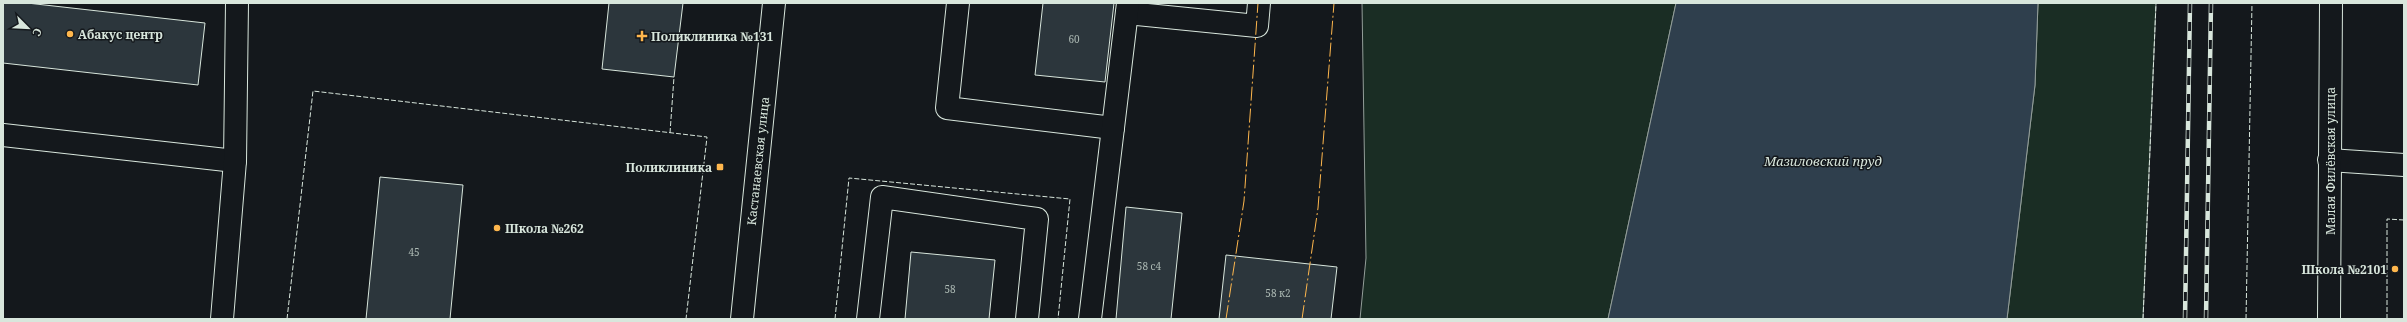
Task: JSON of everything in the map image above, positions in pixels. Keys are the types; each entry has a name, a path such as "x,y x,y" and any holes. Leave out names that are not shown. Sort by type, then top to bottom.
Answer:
{"street":[{"path":"222,319 235,161 237,3"},
{"name":"Кастанаевская улица","path":"742,319 774,3"},
{"path":"958,3 947,108 1113,128"},
{"path":"1090,319 1127,8 1257,26 1259,3"},
{"name":"Малая Филёвская улица","path":"2329,319 2331,3"},
{"path":"3,135 235,161"},
{"path":"2329,160 2404,165"},
{"path":"868,319 882,197 1037,219 1027,319"}],"green space":[{"path":"1362,3 1676,3 1608,319 1360,319 1366,258"},
{"path":"2038,3 2156,3 2143,319 2007,319 2035,85"}],"water":[{"name":"Мазиловский пруд","path":"1676,3 2038,3 2035,85 2007,319 1608,319"}],"building":[{"path":"3,3 27,3 205,23 198,85 3,63"},
{"name":"Поликлиника №131","path":"609,3 683,3 674,77 602,69"},
{"path":"1043,3 1114,3 1105,82 1035,75"},
{"path":"380,177 463,185 450,319 366,319"},
{"path":"1126,207 1182,213 1171,319 1116,319"},
{"path":"911,252 995,260 989,319 905,319"},
{"path":"1226,255 1337,267 1331,319 1219,319"}],"railway":[{"path":"2185,319 2190,3"},
{"path":"2206,319 2211,3"}],"fence":[{"path":"2143,319 2156,3"},
{"path":"2246,319 2252,3"},
{"path":"670,133 674,77"},
{"path":"287,319 313,91 707,137 686,319"},
{"path":"835,319 849,178 1070,199 1058,319"},
{"path":"2387,319 2387,219 2404,220"}],"power":[{"path":"1226,319 1244,201 1258,3"},
{"path":"1302,319 1318,208 1334,3"}],"place":[{"name":"Абакус центр","path":"70,34"},
{"name":"Поликлиника №131","path":"642,36"},
{"name":"Поликлиника","path":"720,167"},
{"name":"Школа №262","path":"497,228"},
{"name":"Школа №2101","path":"2395,269"}]}
